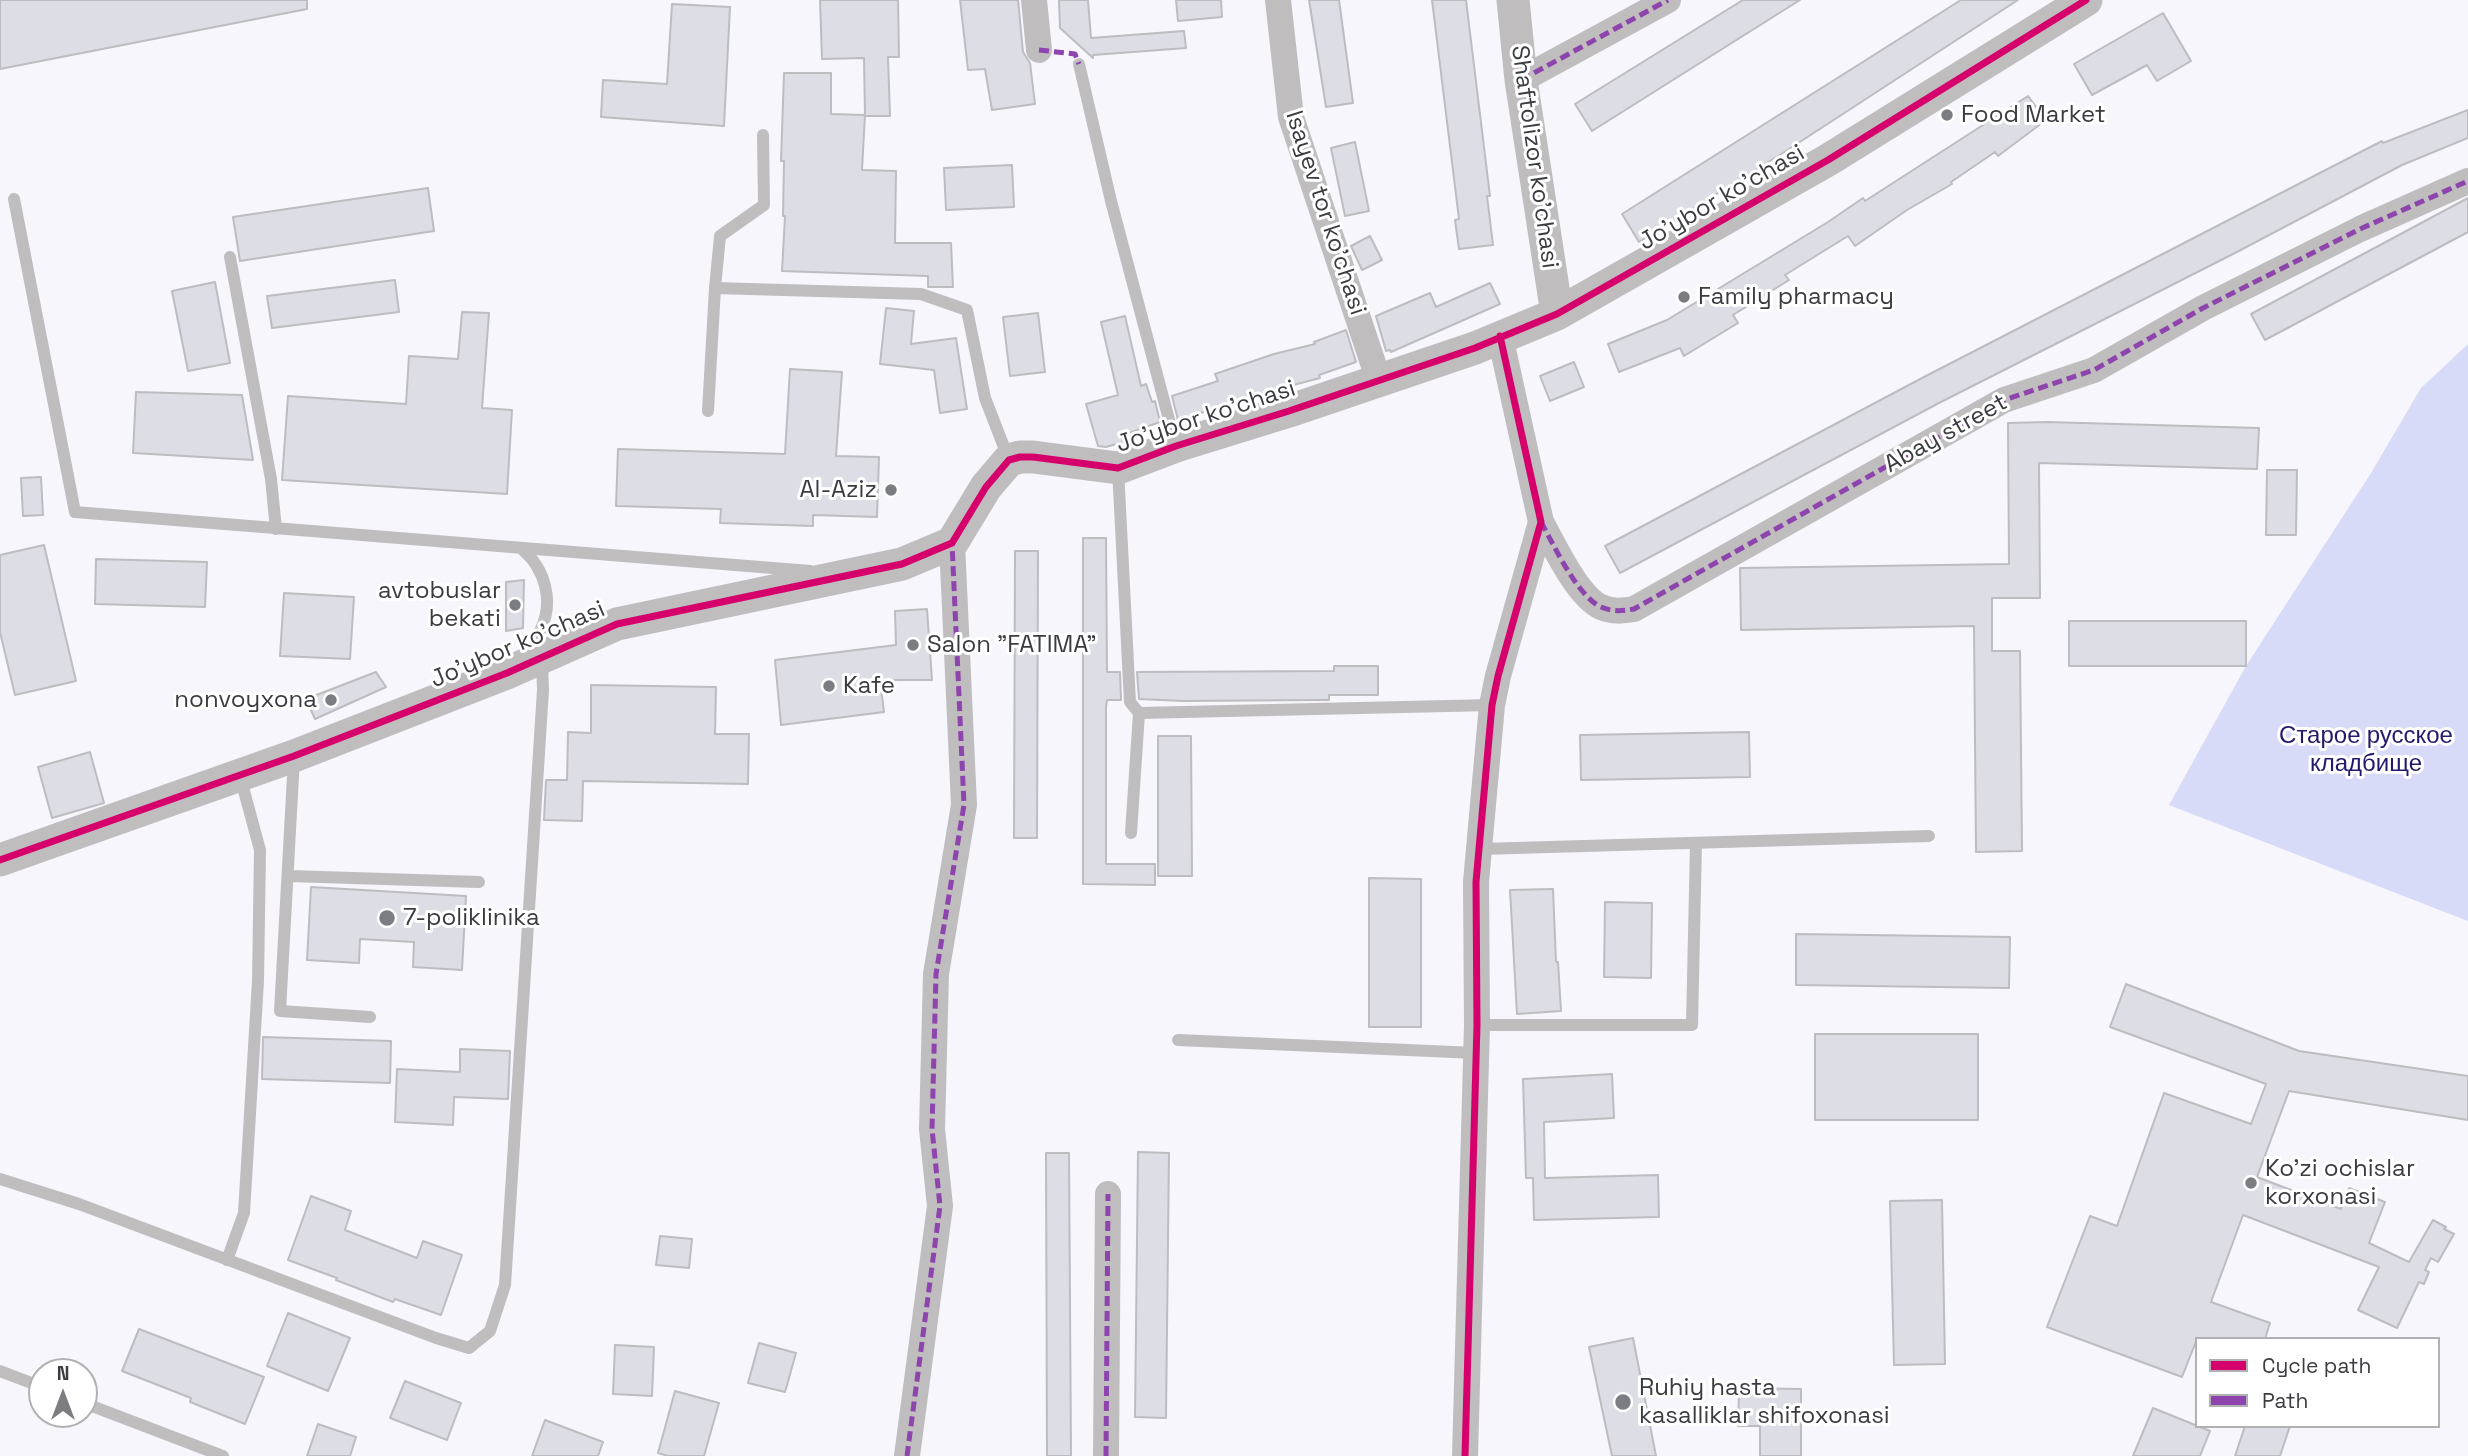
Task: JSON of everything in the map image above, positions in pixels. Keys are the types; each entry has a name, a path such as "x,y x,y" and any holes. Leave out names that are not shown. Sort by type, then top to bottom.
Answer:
{"street":[{"path":"1034,0 1039,50"},
{"name":"Isayev tor ko'chasi","path":"1278,0 1291,117 1380,381"},
{"name":"Shaftolizor ko'chasi","path":"1513,0 1521,80 1557,314"},
{"path":"1521,80 1668,0"},
{"name":"Jo'ybor ko'chasi","path":"1009,460 1033,457 1118,468 1176,446 1475,348 1557,314 1828,160 2086,0"},
{"name":"Abay street","path":"1541,522 1584,593 1599,606 1616,611 1634,609 2004,400 2094,370 2216,302 2360,229 2468,181"},
{"path":"1465,1456 1477,1025 1476,883 1497,676 1541,522 1500,336"},
{"path":"907,1456 940,1206 932,1129 936,974 964,805 952,543 986,487 1009,460"},
{"name":"Jo'ybor ko'chasi","path":"0,859 294,756 507,673 617,624 848,573 902,564 952,543"},
{"path":"1106,1456 1108,1194"}],"lane":[{"path":"1079,64 1111,201 1176,446"},
{"path":"708,411 720,236 764,205 763,135"},
{"path":"14,199 75,512 848,573"},
{"path":"230,257 271,479 276,528"},
{"path":"715,288 921,294 967,310 985,398 1009,460"},
{"path":"1118,468 1130,702 1139,713 1131,833"},
{"path":"507,673 541,630 545,613 547,593 543,575 534,559 522,549"},
{"path":"0,1178 79,1204 436,1338 469,1348 490,1331 505,1285 542,704 542,657"},
{"path":"1139,713 1492,705"},
{"path":"294,756 280,1011 370,1017"},
{"path":"227,1260 244,1213 258,981 260,850 240,775"},
{"path":"1481,849 1929,836"},
{"path":"1477,1025 1692,1025 1696,843"},
{"path":"289,876 479,882"},
{"path":"1178,1040 1476,1053"},
{"path":"0,1371 28,1382"},
{"path":"98,1408 223,1456"}],"green space":[{"name":"Старое русское кладбище","path":"2468,344 2468,921 2169,805 2246,666 2371,473 2421,388"}],"building":[{"path":"0,0 307,0 307,9 0,69"},
{"path":"820,0 898,0 899,57 888,57 890,116 865,116 864,58 822,59"},
{"path":"960,0 1018,0 1023,52 1030,63 1035,104 992,110 985,69 968,70"},
{"path":"1059,0 1088,0 1091,38 1184,31 1186,48 1093,55 1093,58 1060,28"},
{"path":"1176,0 1221,0 1222,17 1178,21"},
{"path":"1309,0 1339,0 1353,103 1326,107"},
{"path":"1432,0 1466,0 1490,196 1487,196 1493,245 1459,249 1455,220 1459,219"},
{"path":"1743,0 1800,0 1592,131 1575,104"},
{"path":"1961,0 2018,0 1786,151 1639,242 1622,214"},
{"path":"672,4 730,7 724,126 601,117 603,80 667,84"},
{"path":"2163,13 2191,61 2157,81 2147,65 2092,95 2074,64"},
{"path":"784,73 831,73 831,114 865,115 862,170 896,171 895,243 951,243 953,287 928,287 928,276 782,271 785,216 784,161 781,161"},
{"path":"2028,96 2046,120 1998,156 1995,152 1951,182 1952,184 1907,210 1855,246 1848,236 1785,275 1789,280 1733,315 1738,323 1684,356 1680,348 1619,372 1608,344 1667,320 1863,198 1865,201"},
{"path":"2468,110 2468,138 2402,165 1939,403 1620,573 1605,546 1924,377 2382,141 2383,143"},
{"path":"1355,142 1369,211 1345,216 1331,148"},
{"path":"1012,165 1014,207 946,210 944,168"},
{"path":"428,188 434,231 240,261 233,217"},
{"path":"2468,198 2468,232 2265,340 2251,314"},
{"path":"1370,236 1382,260 1362,270 1351,246"},
{"path":"395,280 399,312 272,328 267,296"},
{"path":"215,282 230,363 188,371 172,291"},
{"path":"1490,283 1500,304 1391,352 1386,351 1376,316 1430,293 1436,307"},
{"path":"886,308 914,311 911,344 956,338 967,409 940,413 934,370 880,364"},
{"path":"462,312 489,313 482,408 512,410 507,494 282,480 288,396 406,404 409,356 458,359"},
{"path":"1038,313 1045,372 1010,376 1003,317"},
{"path":"1125,316 1141,386 1146,384 1152,402 1155,401 1160,422 1121,436 1123,442 1106,447 1098,446 1086,404 1118,395 1101,322"},
{"path":"1346,330 1356,362 1319,375 1320,378 1178,420 1172,396 1218,381 1215,374 1274,354 1315,344 1314,342"},
{"path":"1574,362 1584,387 1550,401 1540,376"},
{"path":"790,369 842,372 836,456 879,457 877,517 813,515 813,526 720,523 721,509 616,506 618,449 785,454"},
{"path":"136,392 242,395 253,460 133,453"},
{"path":"2008,423 2259,428 2257,469 2039,463 2040,598 1992,598 1992,651 2020,651 2022,851 1976,852 1974,626 1741,630 1740,568 2009,564"},
{"path":"2267,470 2297,470 2296,535 2266,535"},
{"path":"41,477 43,515 23,516 21,478"},
{"path":"1083,538 1106,538 1107,672 1120,672 1121,700 1107,700 1106,707 1106,864 1155,864 1155,885 1083,884"},
{"path":"44,545 76,681 15,695 0,632 0,555"},
{"path":"1015,551 1038,551 1037,838 1014,838"},
{"path":"96,559 207,562 205,607 95,604"},
{"name":"avtobuslar bekati","path":"524,580 523,628 506,631 506,582"},
{"path":"284,593 354,597 350,659 280,656"},
{"name":"Kafe","path":"927,609 932,680 880,680 884,712 781,725 775,660 896,645 895,611"},
{"path":"2069,621 2246,621 2246,666 2069,666"},
{"path":"1334,666 1378,666 1378,695 1329,695 1329,700 1139,699 1137,672 1334,671"},
{"name":"nonvoyxona","path":"376,672 386,687 315,719 306,699"},
{"path":"591,685 716,687 715,734 749,734 748,784 583,781 582,821 544,820 546,780 567,780 568,732 591,733"},
{"path":"1749,732 1750,777 1581,780 1580,735"},
{"path":"1158,736 1191,736 1192,876 1158,876"},
{"path":"90,752 104,803 52,818 38,767"},
{"path":"1369,878 1421,879 1421,1027 1369,1027"},
{"name":"7-poliklinika","path":"311,887 466,896 462,970 413,967 414,942 360,939 359,963 307,960"},
{"path":"1553,889 1561,1011 1517,1014 1510,890"},
{"path":"1605,902 1652,903 1651,978 1604,977"},
{"path":"1796,934 2010,937 2009,988 1796,985"},
{"name":"Ko'zi ochislar korxonasi","path":"2126,984 2299,1051 2468,1076 2468,1120 2289,1091 2257,1177 2341,1209 2349,1188 2385,1202 2369,1243 2409,1262 2433,1220 2454,1234 2438,1262 2431,1258 2425,1270 2429,1272 2424,1284 2419,1282 2397,1328 2358,1310 2379,1267 2243,1215 2211,1302 2270,1323 2266,1337 2195,1337 2195,1344 2182,1377 2047,1327 2090,1216 2117,1226 2164,1093 2251,1124 2266,1084 2110,1027"},
{"path":"1815,1034 1978,1034 1978,1120 1815,1120"},
{"path":"263,1037 391,1041 390,1083 262,1079"},
{"path":"460,1049 510,1051 508,1099 454,1097 453,1125 395,1122 397,1069 460,1072"},
{"path":"1612,1074 1614,1118 1544,1122 1545,1178 1658,1175 1659,1217 1534,1220 1533,1178 1526,1178 1523,1079"},
{"path":"1138,1152 1169,1153 1166,1418 1135,1417"},
{"path":"1046,1153 1069,1153 1071,1456 1047,1456"},
{"path":"311,1196 351,1211 345,1230 417,1258 423,1241 462,1255 441,1315 395,1299 393,1302 288,1260"},
{"path":"1942,1200 1945,1364 1894,1365 1890,1201"},
{"path":"660,1236 692,1239 689,1268 656,1265"},
{"path":"288,1313 350,1338 328,1391 267,1366"},
{"path":"139,1329 264,1377 245,1424 190,1402 191,1398 122,1371"},
{"name":"Ruhiy hasta kasalliklar shifoxonasi","path":"1633,1338 1656,1456 1612,1456 1589,1347"},
{"path":"759,1343 796,1353 785,1392 748,1383"},
{"path":"615,1345 654,1347 652,1396 613,1394"},
{"path":"405,1381 461,1403 447,1440 390,1418"},
{"name":"Ruhiy hasta kasalliklar shifoxonasi","path":"1739,1388 1801,1389 1801,1456 1760,1456 1760,1426 1738,1426"},
{"path":"675,1391 719,1403 704,1456 668,1456 658,1453"},
{"path":"2153,1408 2195,1425 2195,1428 2210,1431 2200,1456 2133,1456"},
{"path":"545,1420 603,1442 598,1456 532,1456"},
{"path":"318,1424 356,1437 350,1456 307,1456"},
{"path":"2244,1428 2289,1428 2280,1456 2235,1456"}],"marked path":[{"path":"1521,80 1668,0"},
{"path":"1039,50 1075,54 1079,64"},
{"path":"1541,522 1567,569 1592,601 1610,610 1634,609 2004,400 2094,370 2203,308 2360,229 2468,181"},
{"path":"907,1456 940,1206 932,1129 936,974 964,805 952,543"},
{"path":"1106,1456 1108,1194"}],"cycle path":[{"path":"0,860 294,756 507,673 617,624 902,564 952,543 986,487 1009,460 1033,457 1118,468 1176,446 1475,348 1557,314 1828,160 2086,0"},
{"path":"1465,1456 1477,1025 1476,882 1492,705 1541,522 1500,336"}],"place":[{"name":"Food Market","path":"1947,115"},
{"name":"Family pharmacy","path":"1684,297"},
{"name":"Al-Aziz","path":"891,490"},
{"name":"avtobuslar bekati","path":"515,605"},
{"name":"Salon \"FATIMA\"","path":"913,645"},
{"name":"Kafe","path":"829,686"},
{"name":"nonvoyxona","path":"331,700"},
{"name":"7-poliklinika","path":"387,918"},
{"name":"Ko'zi ochislar korxonasi","path":"2251,1183"},
{"name":"Ruhiy hasta kasalliklar shifoxonasi","path":"1623,1402"}]}
